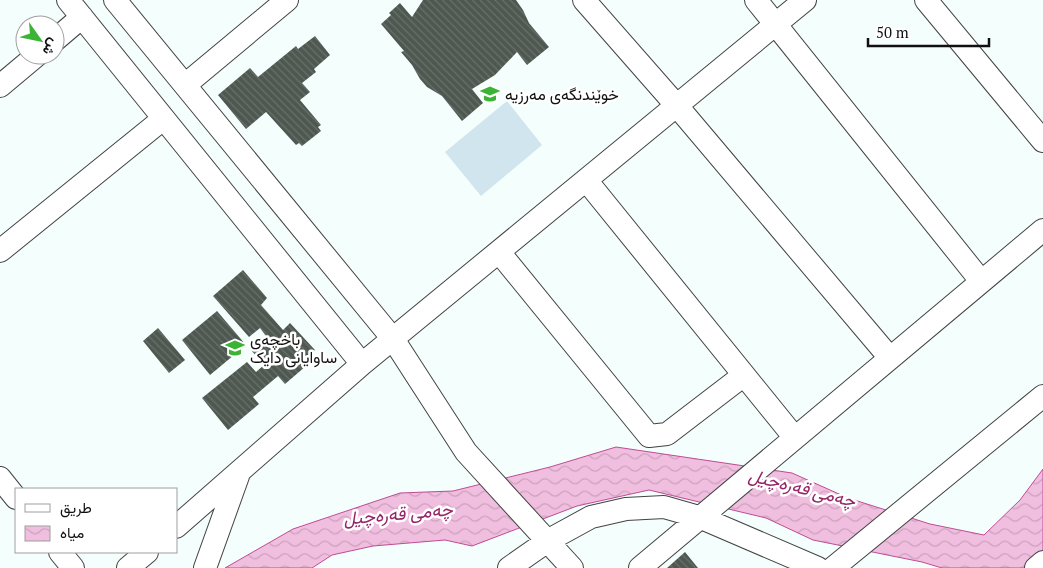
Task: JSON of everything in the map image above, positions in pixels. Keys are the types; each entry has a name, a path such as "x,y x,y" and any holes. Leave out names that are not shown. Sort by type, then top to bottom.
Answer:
{"street":[{"path":"68,0 362,364"},
{"path":"115,0 393,339 466,452 549,540 572,568"},
{"path":"185,85 287,0"},
{"path":"584,0 677,106 890,358"},
{"path":"756,0 981,281"},
{"path":"178,525 362,364 805,0"},
{"path":"926,0 1043,141"},
{"path":"65,31 82,17"},
{"path":"0,86 25,65"},
{"path":"0,251 163,120"},
{"path":"586,180 795,438"},
{"path":"640,568 1043,230"},
{"path":"499,252 649,436 667,434 744,375"},
{"path":"833,568 1043,396"},
{"path":"205,568 239,473"},
{"path":"0,478 15,497"},
{"path":"509,568 549,540 591,517 626,509 664,508 698,518 818,568"},
{"path":"61,553 73,568"},
{"path":"128,568 146,553"},
{"path":"1036,568 1043,562"}],"shaded area":[{"path":"507,101 542,145 481,196 445,152"}],"water":[{"name":"چەمی قەرەچیل","path":"616,447 792,473 848,498 930,524 984,535 1020,500 1043,469 1043,553 1027,568 942,568 922,562 813,540 766,518 649,490 577,506 472,546 445,540 373,546 332,555 312,568 225,568 293,529 400,493 453,491 550,467"}],"building":[{"path":"423,0 516,0 529,23 549,47 527,65 517,52 495,75 472,89 483,103 462,121 442,96 427,87 420,79 412,65 401,52 404,51 381,24 400,3 412,17"},
{"path":"315,36 330,55 314,69 316,72 302,83 310,92 300,100 321,125 318,127 321,131 302,146 299,143 296,145 266,112 246,129 218,95 250,68 258,77 296,46 298,49"},
{"path":"243,270 267,298 261,305 283,330 290,323 315,350 309,355 313,360 285,384 278,376 253,397 259,404 228,430 202,398 247,362 256,372 264,365 251,350 266,336 260,328 249,337 213,296"},
{"path":"217,311 246,345 210,375 182,340"},
{"path":"158,328 185,360 169,373 143,341"},
{"path":"685,552 698,568 667,568"}],"place":[{"name":"خوێندنگەی مەرزیە","path":"490,94"},
{"name":"باخچەی ساوایانی دایک","path":"235,348"}]}
